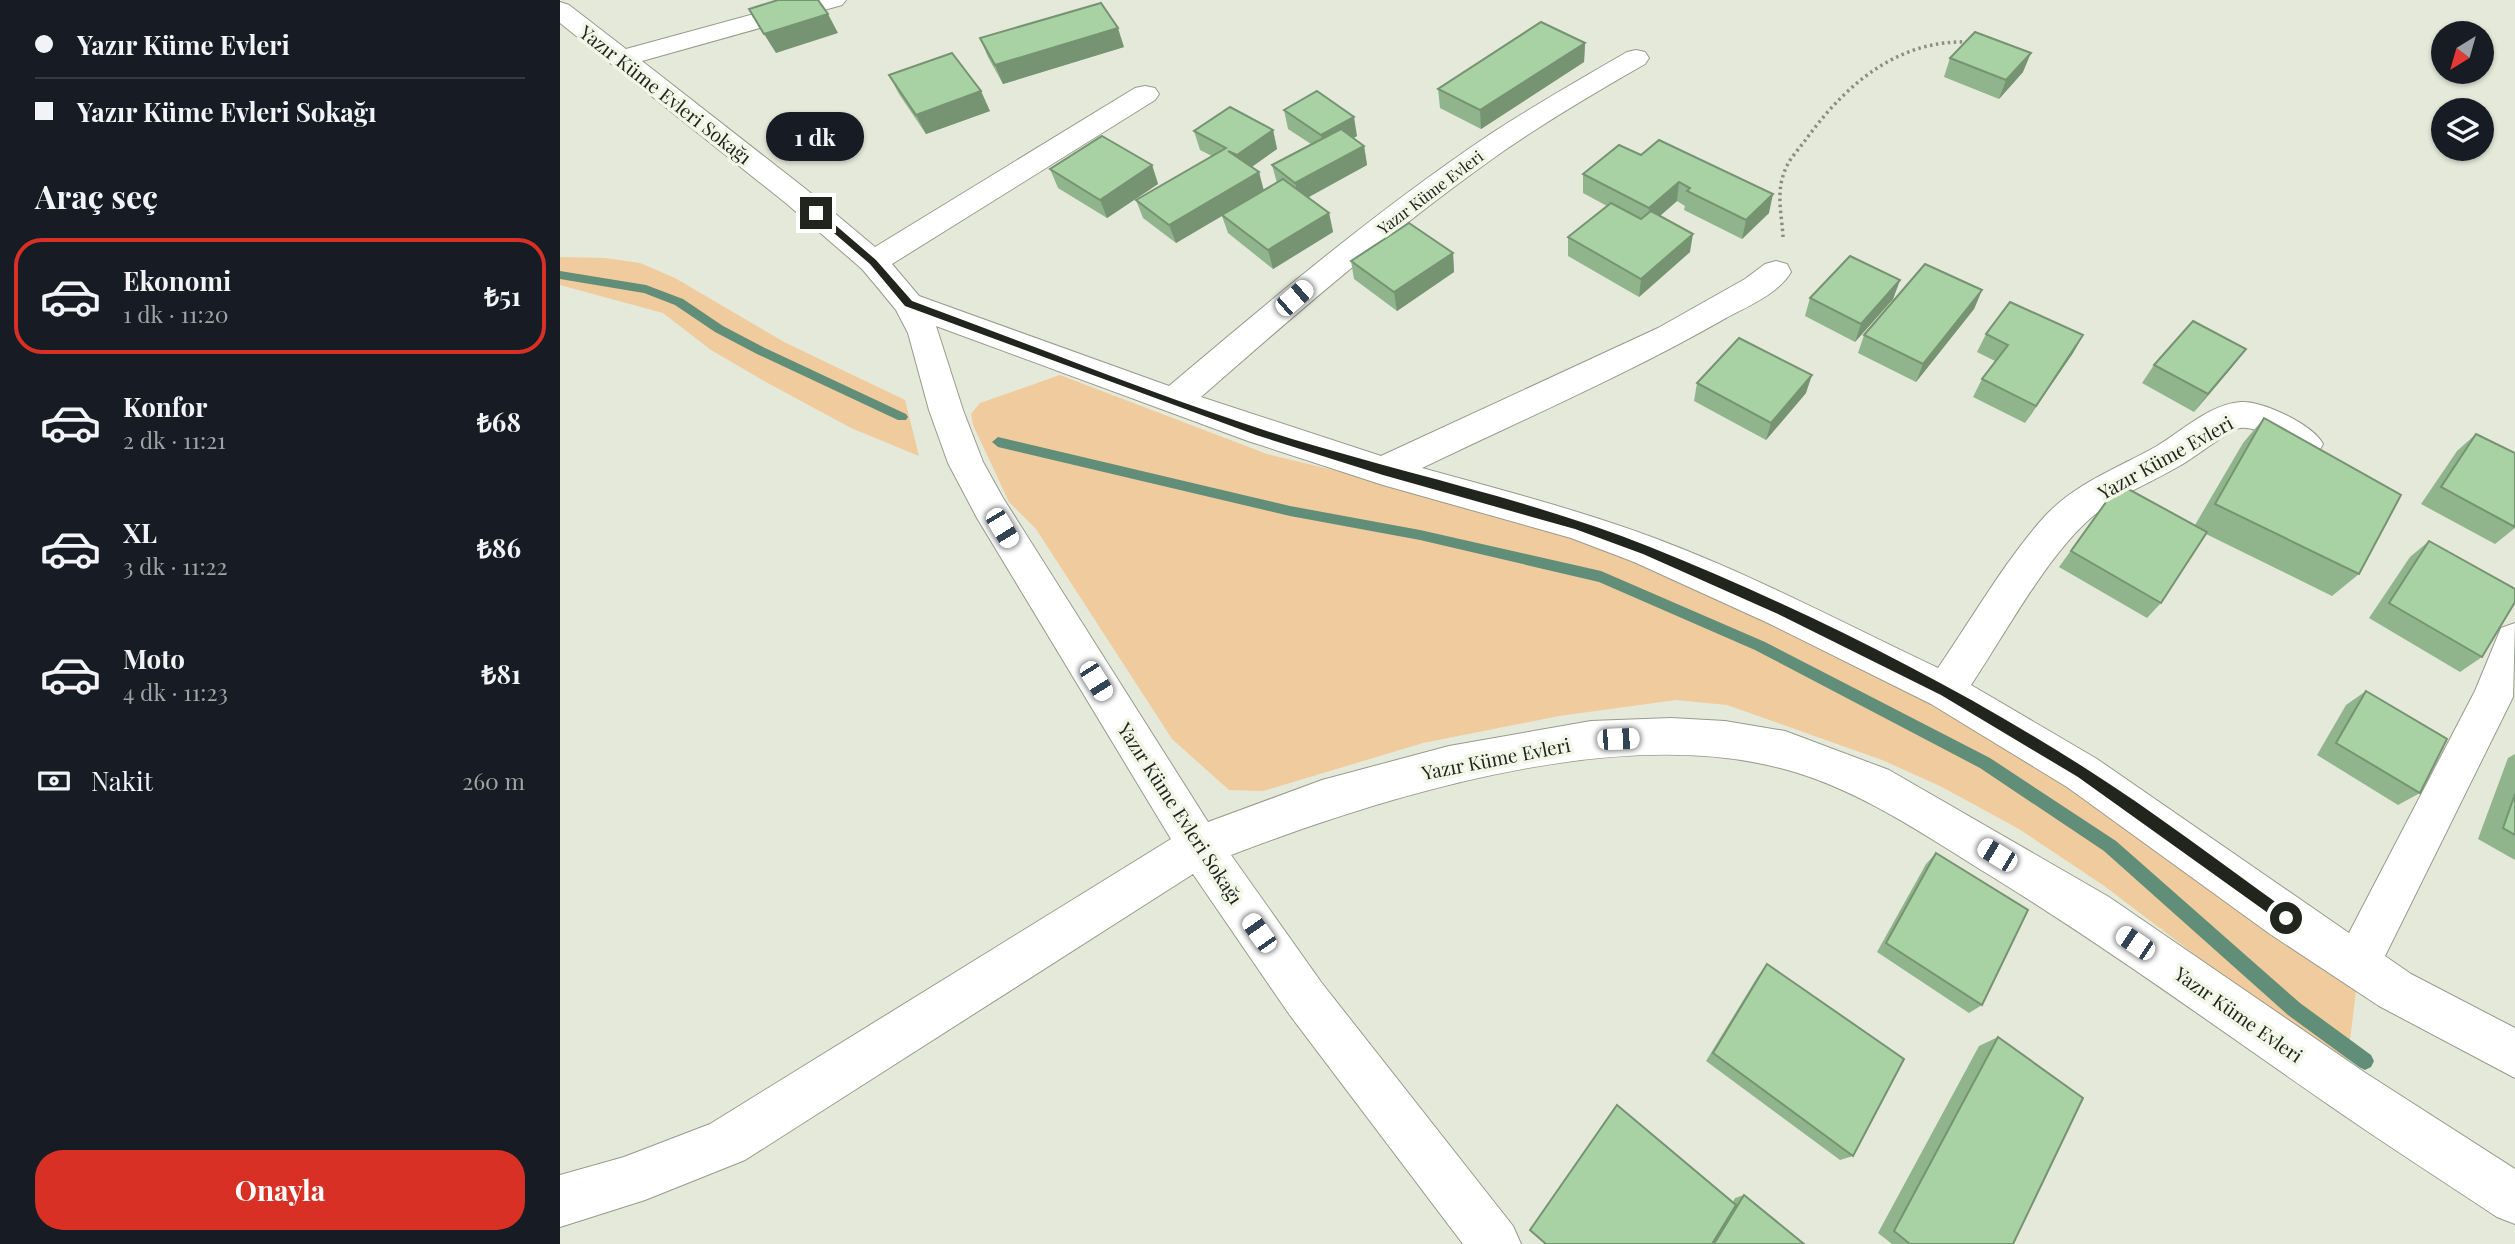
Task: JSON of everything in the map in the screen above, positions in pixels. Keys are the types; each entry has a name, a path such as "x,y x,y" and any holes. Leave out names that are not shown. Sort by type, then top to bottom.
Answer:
{"street":[{"path":"621,59 833,0"},
{"name":"Yazır Küme Evleri Sokağı","path":"560,10 797,197 873,262 908,304 924,333 946,410 966,463 989,509 1199,846 1305,998 1496,1244"},
{"name":"Yazır Küme Evleri","path":"1175,400 1314,281 1460,168 1534,117 1636,58"},
{"path":"873,262 1146,94"},
{"path":"1383,471 1669,336 1756,287 1776,272"},
{"path":"908,304 1260,432 1383,471 1576,525 1647,551 1782,611 1945,691 2082,773 2286,918 2395,990 2515,1054"},
{"name":"Yazır Küme Evleri","path":"1945,691 2037,554 2058,527 2081,505 2226,419 2241,415 2259,417 2306,444"},
{"path":"2357,964 2493,696 2515,640"},
{"name":"Yazır Küme Evleri","path":"560,1200 591,1194 655,1172 727,1142 1199,846 1322,800 1449,765 1591,740 1698,738 1785,750 1874,784 1925,812 2093,913 2347,1088 2515,1199"}],"path":[{"path":"1776,272 1782,253 1783,226 1779,201 1782,177 1814,127 1875,71 1908,51 1950,40 1979,44"}],"shaded area":[{"path":"560,257 605,258 640,263 675,278 784,342 905,400 919,456 851,428 764,381 711,350 663,313 560,285"},
{"path":"1060,375 1267,454 1387,483 1575,537 1758,618 1884,678 1998,742 2127,824 2356,991 2347,1065 2282,1021 2103,885 2019,829 1940,786 1882,760 1727,705 1676,700 1559,716 1423,743 1263,791 1229,790 1172,739 1036,529 1009,502 973,425 971,414 980,403"}],"building":[{"path":"778,0 818,0 828,14 764,34 749,9"},
{"path":"1101,3 1118,28 995,65 980,38"},
{"path":"1541,22 1585,43 1480,110 1438,89"},
{"path":"1975,32 2031,53 2006,80 1950,58"},
{"path":"952,53 981,91 916,115 889,75"},
{"path":"1317,91 1354,117 1321,135 1284,110"},
{"path":"1230,107 1273,130 1237,155 1228,151 1259,172 1169,225 1136,200 1226,148 1194,131"},
{"path":"1341,129 1364,146 1295,183 1272,165"},
{"path":"1102,136 1152,165 1100,200 1050,169"},
{"path":"1659,140 1773,194 1746,220 1687,191 1690,188 1679,182 1649,208 1583,174 1619,145 1641,155"},
{"path":"1283,179 1329,213 1268,250 1222,215"},
{"path":"1611,203 1641,219 1651,211 1693,234 1641,279 1568,237"},
{"path":"1409,223 1453,253 1394,292 1351,261"},
{"path":"1850,256 1900,280 1861,324 1810,298"},
{"path":"1925,264 1982,290 1923,364 1864,335"},
{"path":"2010,302 2083,335 2036,406 1982,379 2008,345 1986,334"},
{"path":"2193,321 2246,349 2208,394 2154,365"},
{"path":"1739,338 1812,375 1771,423 1697,383"},
{"path":"2264,418 2401,495 2359,574 2215,504"},
{"path":"2476,434 2515,453 2515,527 2441,487"},
{"path":"2119,484 2207,532 2161,603 2071,551"},
{"path":"2429,541 2515,589 2515,602 2482,657 2389,603"},
{"path":"2366,691 2447,739 2420,793 2336,743"},
{"path":"2515,794 2515,835 2503,828"},
{"path":"1936,853 2028,910 1982,1005 1886,943"},
{"path":"1767,964 1904,1059 1853,1156 1713,1053"},
{"path":"1998,1037 2083,1098 2013,1244 1910,1244 1894,1231"},
{"path":"1617,1105 1736,1205 1712,1244 1546,1244 1530,1230"},
{"path":"1744,1195 1804,1244 1714,1244"}],"waterway":[{"path":"560,275 646,289 679,302 719,329 761,351 902,417"},
{"path":"998,442 1290,511 1420,535 1601,577 1760,646 1985,763 2110,846 2294,1009 2365,1061"}],"route":[{"path":"816,213 873,262 908,304 1260,432 1383,471 1576,525 1647,551 1782,611 1945,691 2082,773 2194,850 2286,918"}]}
